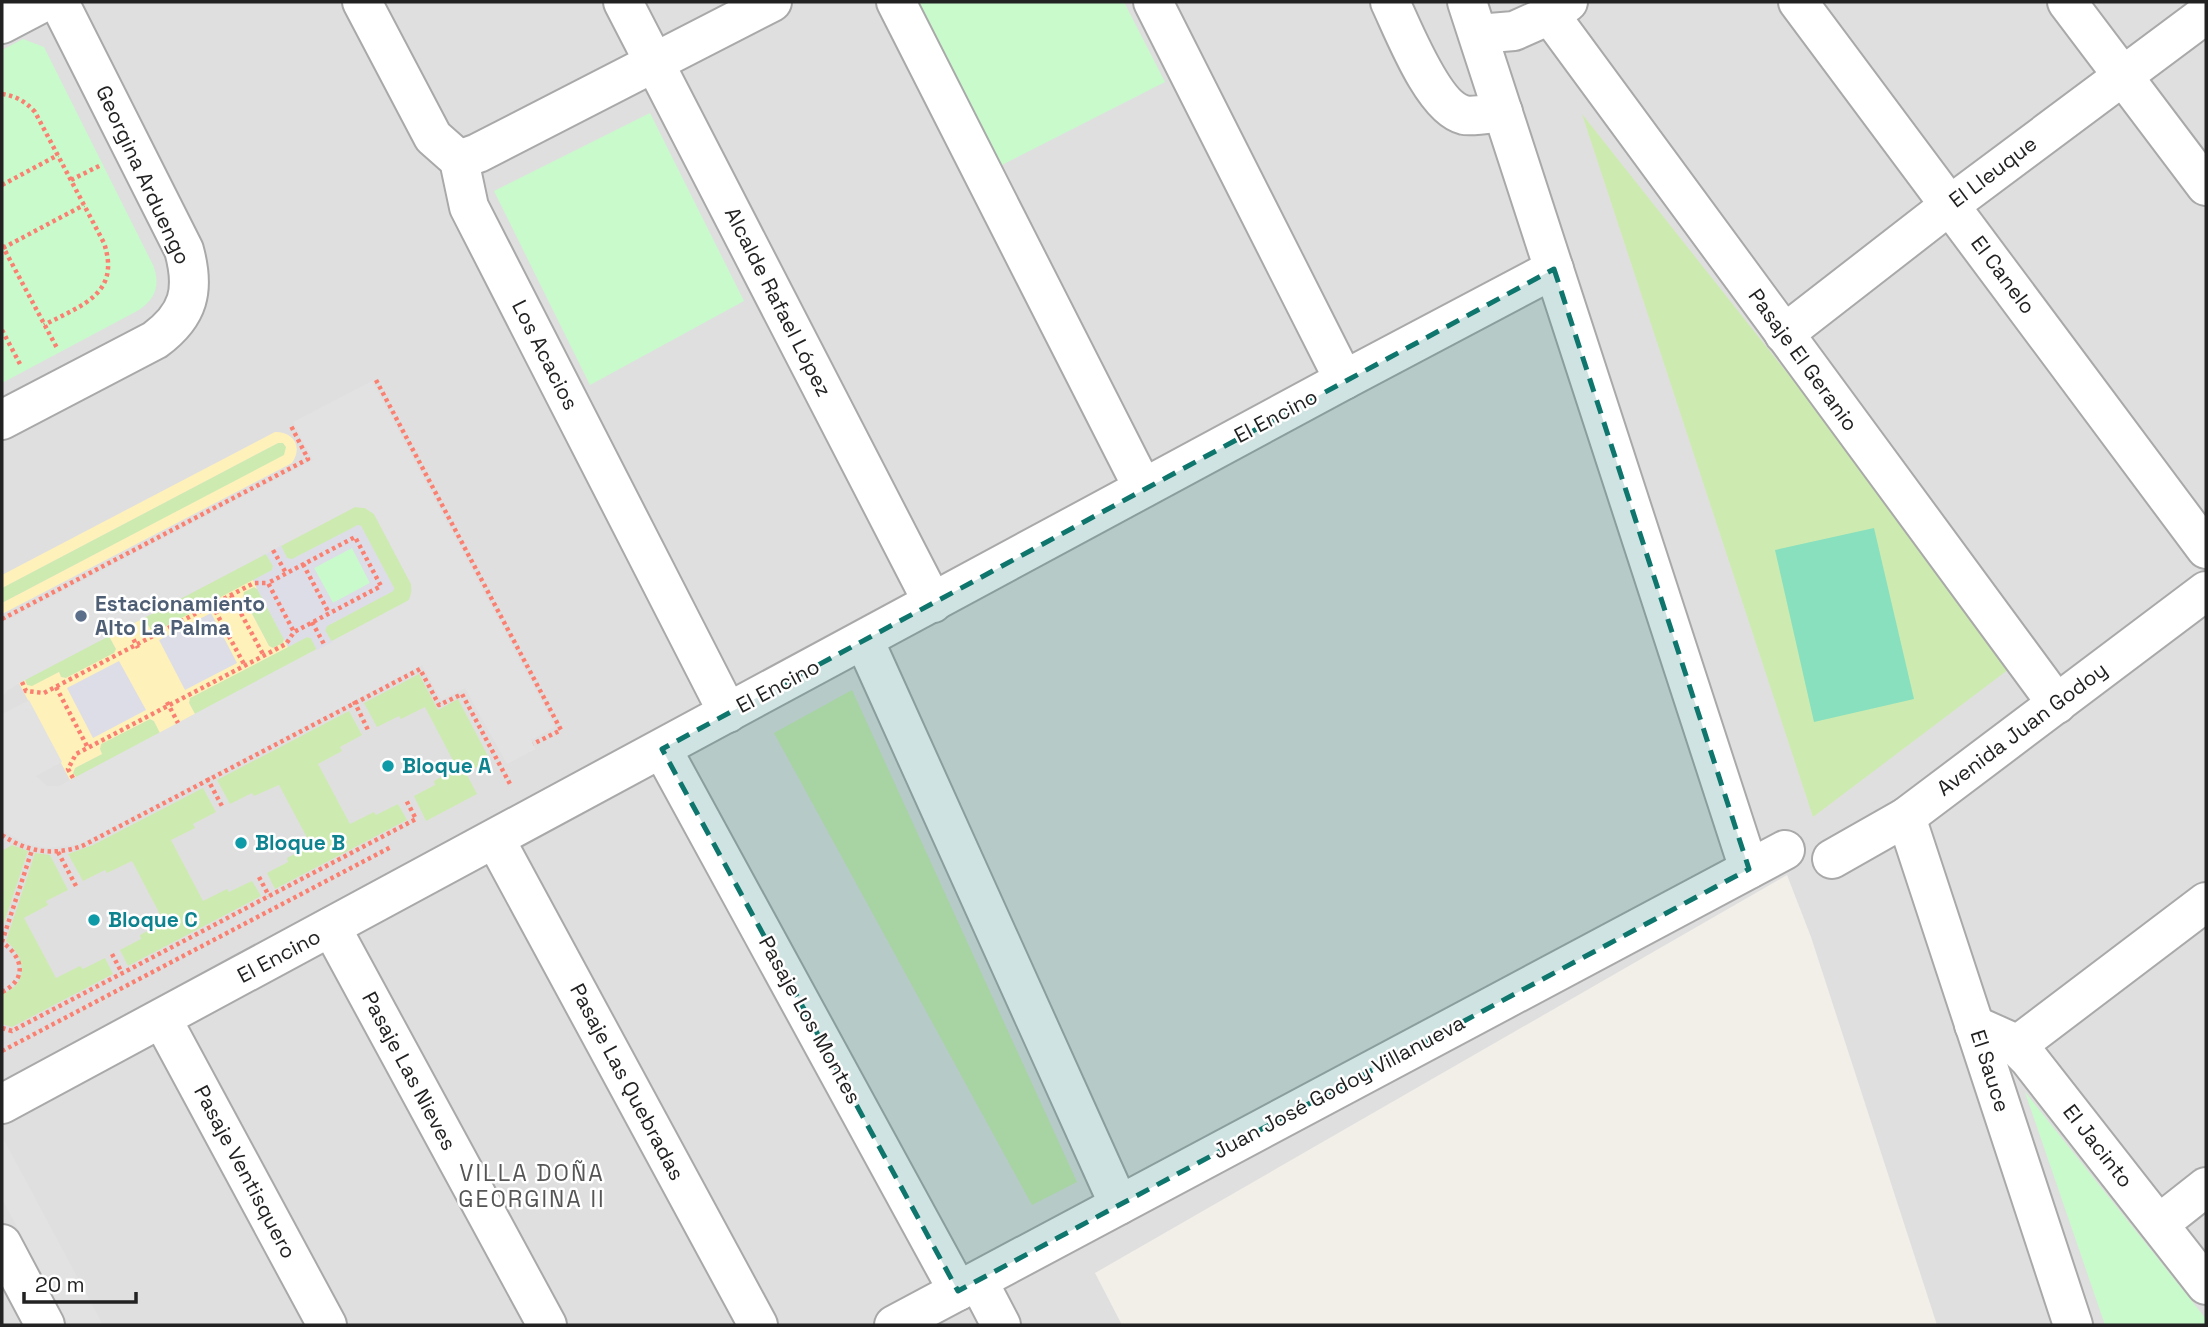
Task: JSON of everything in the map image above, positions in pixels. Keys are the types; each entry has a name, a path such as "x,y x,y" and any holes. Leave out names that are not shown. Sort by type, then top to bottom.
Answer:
{"street":[{"path":"2,24 44,2"},
{"name":"Georgina Arduengo","path":"2,420 155,340 172,328 189,295 190,270 184,250 59,2"},
{"path":"362,2 433,137 459,160 478,153 772,2"},
{"name":"Alcalde Rafael López","path":"623,2 933,603"},
{"path":"896,2 1143,488"},
{"path":"1153,2 1344,380"},
{"path":"1390,2 1425,76 1443,102 1464,115 1503,112"},
{"name":"El Canelo","path":"1798,2 2206,549"},
{"path":"2067,2 2206,186"},
{"path":"1472,18 1514,31 1559,8"},
{"name":"Pasaje El Geranio","path":"1559,8 1784,334 2057,704"},
{"name":"El Lleuque","path":"1784,334 1950,205 2206,14"},
{"path":"1472,18 1749,869"},
{"name":"Los Acacios","path":"459,160 469,207 728,713"},
{"name":"El Encino","path":"2,1104 1554,269"},
{"name":"Avenida Juan Godoy","path":"1832,859 1906,817 2206,591"},
{"path":"864,640 1119,1205"},
{"name":"Pasaje Los Montes","path":"662,749 968,1286 1002,1325"},
{"name":"El Sauce","path":"1906,817 2073,1325"},
{"name":"Pasaje Las Quebradas","path":"495,839 758,1325"},
{"name":"Juan José Godoy Villanueva","path":"894,1325 1785,850"},
{"path":"2016,1046 2206,902"},
{"name":"Pasaje Las Nieves","path":"331,928 547,1325"},
{"name":"Pasaje Ventisquero","path":"162,1019 327,1325"},
{"name":"El Jacinto","path":"1974,1025 2012,1042 2038,1070 2206,1285"},
{"path":"2159,1224 2206,1187"},
{"path":"2,1244 45,1325"}],"path":[{"path":"2,94 14,96 28,104 35,113 107,253 109,269 101,291 44,325"},
{"path":"2,185 58,155"},
{"path":"71,180 106,162"},
{"path":"61,355 2,247 84,205"},
{"path":"2,330 25,374"},
{"path":"376,380 561,730 533,744"},
{"path":"2,619 308,458 290,424"},
{"path":"22,682 26,691 44,693 137,647 254,583 268,583 355,537 381,586 294,632 286,644 76,754 68,769 73,778"},
{"path":"273,550 286,573"},
{"path":"303,565 329,613"},
{"path":"268,583 294,632"},
{"path":"231,595 264,656"},
{"path":"212,605 244,666"},
{"path":"312,622 325,646"},
{"path":"127,627 137,647"},
{"path":"2,835 5,840 32,850 58,852 92,842 420,670 439,705 462,694 510,785 514,782"},
{"path":"56,687 88,748"},
{"path":"354,703 369,732"},
{"path":"167,704 178,723"},
{"path":"208,779 223,808"},
{"path":"2,1028 12,1031 416,819 405,800"},
{"path":"2,1051 398,843"},
{"path":"2,992 10,988 19,976 20,962 13,950 2,942 32,850"},
{"path":"58,852 76,886"},
{"path":"259,877 269,896"},
{"path":"112,954 122,973"}],"highlighted area":[{"path":"1554,269 1749,869 958,1291 662,749"}],"shaded area":[{"path":"2,2 2206,2 2206,1325 1937,1325 1811,937 1787,875 1095,1273 1122,1325 2,1325"},
{"name":"Estacionamiento Alto La Palma","path":"372,381 555,727 531,740 536,749 507,764 465,688 441,700 422,665 80,844 48,848 27,844 8,834 2,829 2,710 4,713 29,700 62,762 36,776 47,786 59,786 409,600 411,584 374,514 365,508 355,507 25,680 2,697 2,623 313,460 293,422"},
{"path":"358,525 361,526 394,588 393,591 327,626 325,631 332,642 317,650 311,638 307,637 288,647 253,580 272,570 273,566 266,554 281,546 287,558 292,559","holes":["352,548 370,583 333,603 314,568"]},
{"path":"211,613 237,663 185,690 159,640"},
{"path":"119,661 146,710 93,738 67,688"},
{"path":"2,1136 103,1325 69,1325 2,1199"}],"green space":[{"path":"915,2 1124,2 1165,82 1002,165"},
{"path":"23,39 44,47 153,265 156,284 150,300 139,310 2,383 2,50"},
{"path":"650,113 744,301 590,385 494,191"},
{"path":"1582,114 2017,663 1813,817"},
{"path":"278,443 283,443 286,447 285,455 2,603 2,588"},
{"path":"355,507 365,508 374,514 411,584 411,596 406,604 332,642 325,630 327,626 393,591 394,588 361,526 358,525 292,560 287,558 281,546"},
{"path":"1874,528 1914,699 1814,722 1775,550"},
{"path":"352,547 370,583 333,603 314,568"},
{"path":"266,554 273,566 272,571 155,632 151,630 144,618"},
{"path":"254,587 284,639 283,643 273,648 269,646 243,596 244,592"},
{"path":"109,636 116,649 115,653 66,678 61,677 59,672 32,687 27,685 25,680"},
{"path":"307,637 311,638 317,650 195,714 189,703 190,698"},
{"path":"419,674 438,710 458,699 490,760 466,773 477,794 426,821 414,796 435,785 434,781 457,768 425,707 377,727 364,703"},
{"path":"852,690 1077,1182 1032,1205 774,733"},
{"path":"349,711 362,735 340,747 342,751 318,764 350,824 398,804 407,820 275,889 267,873 311,845 279,785 254,796 252,793 230,804 217,780"},
{"path":"150,719 160,733 76,777 73,773 75,768 102,754 101,744"},
{"path":"203,788 216,812 193,824 195,828 171,840 203,901 252,881 261,896 128,966 120,950 164,922 132,861 83,881 68,854 93,845"},
{"path":"12,845 28,851 2,929 2,851"},
{"path":"35,853 50,855 68,890 46,901 48,905 24,918 56,978 105,958 113,974 12,1027 2,1024 2,994 17,984 22,969 17,954 6,941"},
{"path":"2025,1092 2206,1319 2206,1325 2105,1325"}],"sand":[{"path":"275,432 287,435 295,442 297,451 292,463 2,614 2,603 284,455 286,447 283,443 278,443 2,588 2,575"},
{"path":"253,580 257,589 254,587 244,592 243,597 269,646 273,648 283,643 284,639 288,647 190,698 189,703 195,714 160,733 150,719 101,744 102,754 75,768 73,773 76,777 70,780 19,683 25,680 27,685 32,686 59,672 61,677 66,678 114,653 116,649 109,636 144,618 155,632"}],"place":[{"name":"Estacionamiento Alto La Palma","path":"81,616"},
{"name":"Bloque A","path":"388,766"},
{"name":"Bloque B","path":"241,843"},
{"name":"Bloque C","path":"94,920"}],"district":[{"name":"VILLA DOÑA GEORGINA II","path":"532,1186"}]}
